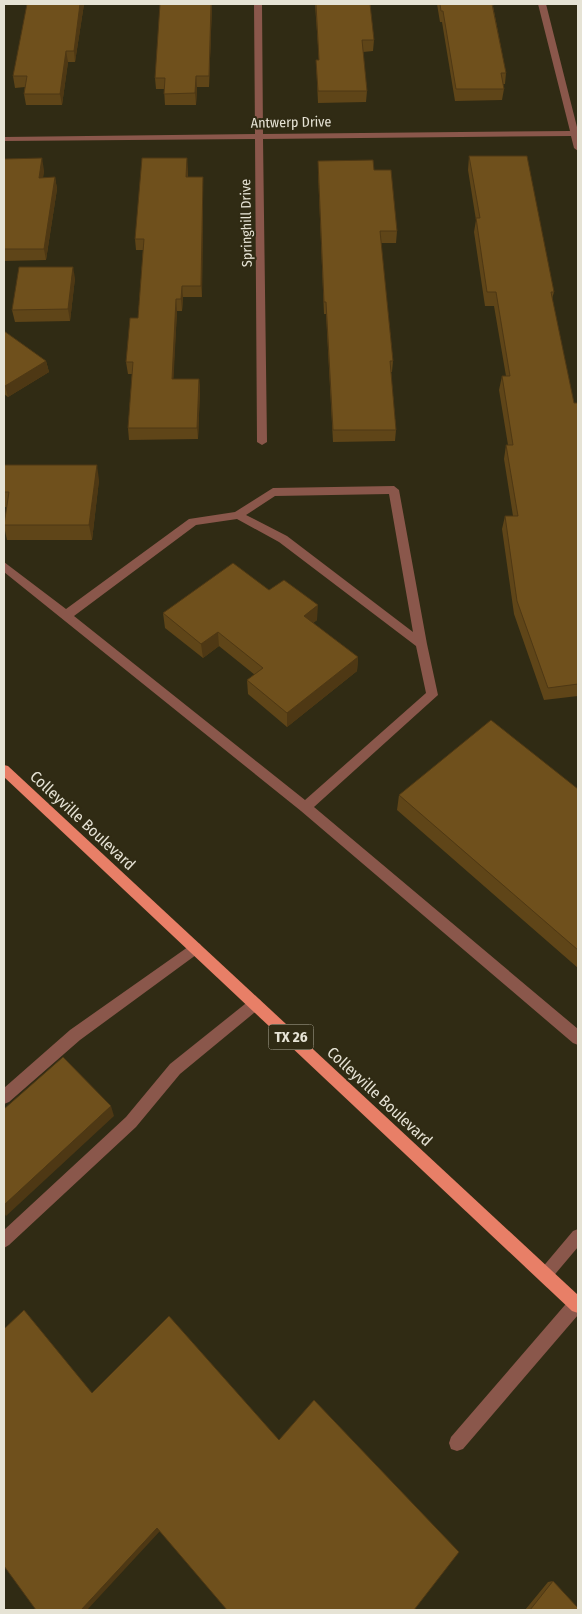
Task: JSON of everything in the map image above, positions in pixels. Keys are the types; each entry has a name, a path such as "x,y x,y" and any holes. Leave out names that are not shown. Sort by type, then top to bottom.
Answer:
{"main road":[{"name":"Colleyville Boulevard","path":"4,770 578,1304"}],"street":[{"name":"Springhill Drive","path":"258,4 262,442"},
{"path":"542,4 577,133 578,148"},
{"name":"Antwerp Drive","path":"4,139 577,133"},
{"path":"65,616 194,522 238,515 273,492 394,490 421,644 432,695 305,807"},
{"path":"238,515 283,540 421,644"},
{"path":"4,566 305,807 578,1038"},
{"path":"4,1097 75,1034 194,948"},
{"path":"4,1240 131,1122 175,1069 255,1004"},
{"path":"546,1274 578,1236"},
{"path":"457,1443 578,1304"}],"building":[{"path":"27,4 80,4 74,51 66,51 60,94 24,94 27,76 13,76"},
{"path":"160,4 211,4 209,76 196,76 195,93 164,94 165,78 155,78"},
{"path":"316,4 370,4 374,40 362,40 367,91 318,91 316,60 319,60"},
{"path":"440,4 492,4 506,73 501,73 504,89 456,89 443,11 441,11"},
{"path":"469,156 527,156 554,292 551,292 574,403 578,403 578,684 548,688 517,601 505,516 518,516 506,445 513,445 502,376 510,376 496,292 487,292 476,218 480,218"},
{"path":"42,158 39,178 55,177 44,249 4,249 4,159"},
{"path":"142,158 187,158 186,177 203,177 201,286 182,286 181,299 176,299 172,379 199,379 197,428 128,428 133,362 126,362 130,318 138,318 144,239 135,239"},
{"path":"373,160 374,170 391,170 397,231 380,231 393,361 390,361 396,430 333,430 326,302 324,302 318,161"},
{"path":"19,267 73,267 68,309 12,310"},
{"path":"4,331 46,361 5,386 4,384"},
{"path":"4,465 97,465 89,525 4,525 9,492 4,492"},
{"path":"233,563 269,590 284,580 318,605 304,616 358,657 287,713 247,680 263,668 218,632 201,644 163,613"},
{"path":"491,720 578,789 578,950 399,795"},
{"path":"63,1057 111,1106 4,1205 4,1109"},
{"path":"24,1310 92,1393 169,1316 279,1440 314,1400 459,1552 414,1610 227,1610 157,1528 81,1610 36,1610 4,1566 4,1329"},
{"path":"553,1581 578,1608 578,1610 530,1610"}]}
